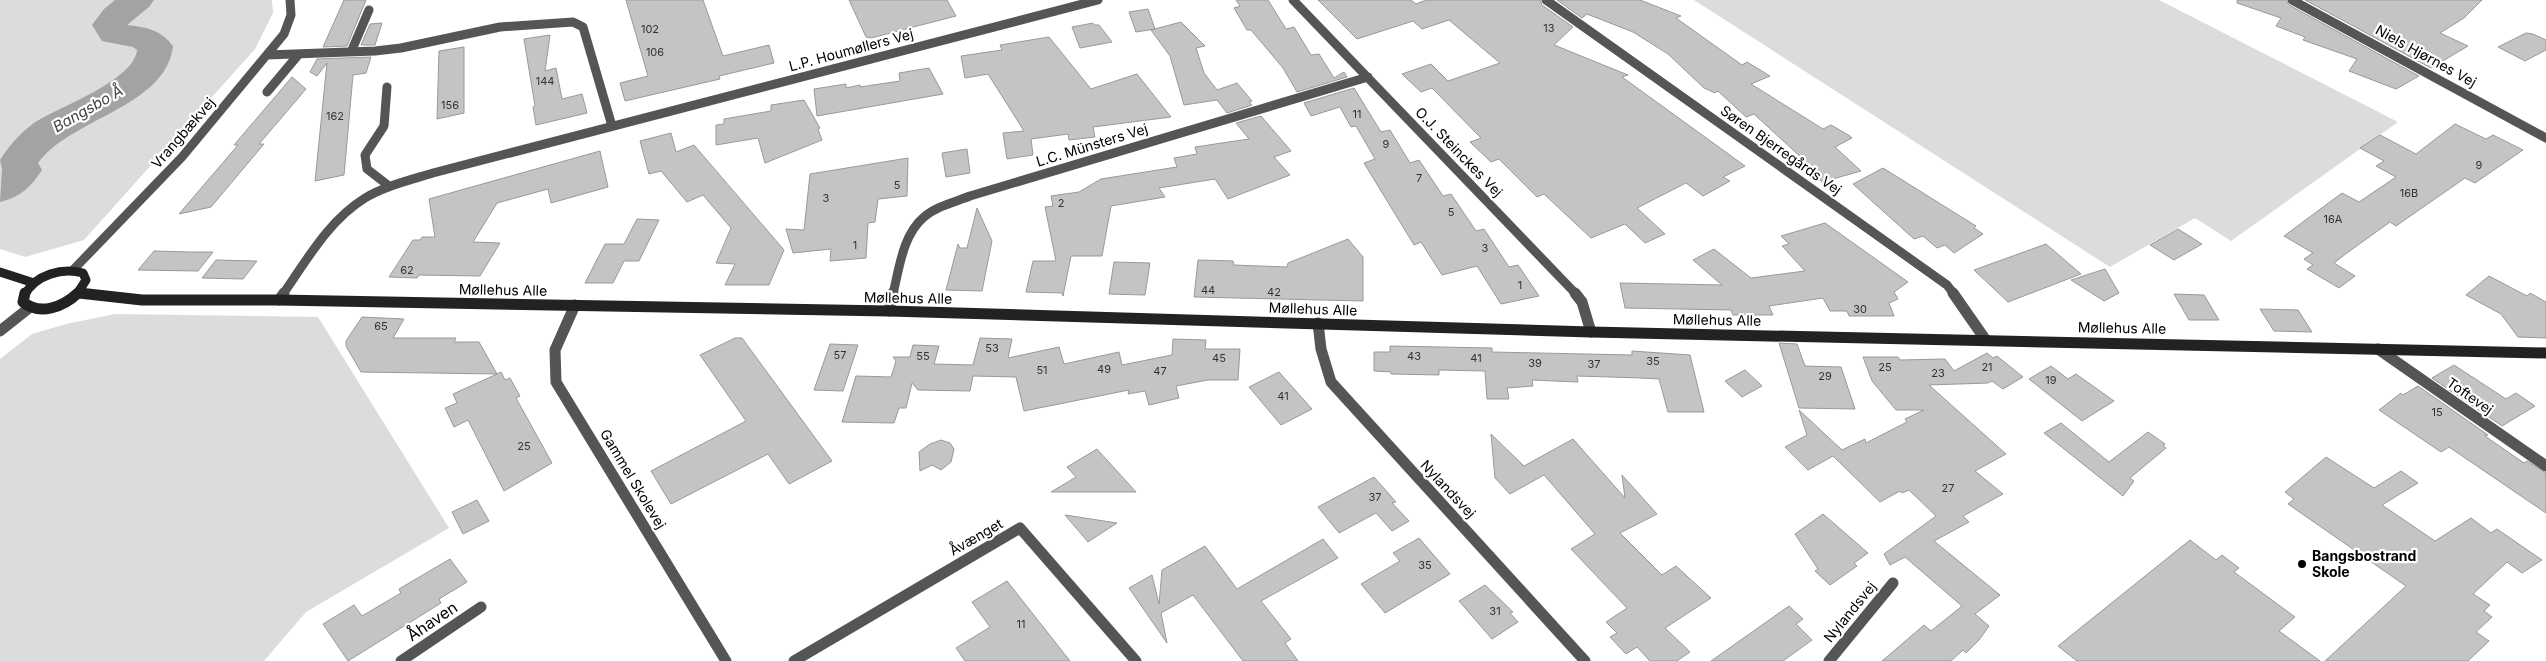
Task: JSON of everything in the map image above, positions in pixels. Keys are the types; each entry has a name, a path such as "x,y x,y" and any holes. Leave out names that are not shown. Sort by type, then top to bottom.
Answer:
{"street":[{"name":"Vrangbækvej","path":"73,270 182,157 267,56 284,34 290,14 290,0"},
{"name":"L.P. Houmøllers Vej","path":"279,300 324,236 343,215 364,199 389,186 1098,0"},
{"name":"O.J. Steinckes Vej","path":"1293,0 1567,283 1582,302 1591,332"},
{"name":"Søren Bjerregårds Vej","path":"1546,0 1947,286 1985,339"},
{"name":"Niels Hjørnes Vej","path":"2292,0 2546,138"},
{"path":"352,52 369,10"},
{"path":"267,56 401,48 500,27 573,22 583,27 612,126"},
{"path":"267,92 299,54"},
{"name":"L.C. Münsters Vej","path":"889,311 904,251 922,218 937,209 970,196 1368,77"},
{"path":"387,86 384,126 365,155 367,169 389,186"},
{"path":"0,331 29,308 53,307 79,293 86,280 83,273 73,270 53,273 34,283 23,298 23,302 29,308"},
{"path":"0,272 34,283"},
{"name":"Møllehus Alle","path":"79,293 142,300 575,304 889,311 1591,332 2546,352"},
{"name":"Gammel Skolevej","path":"575,304 555,350 556,382 726,661"},
{"name":"Nylandsvej","path":"1318,323 1321,349 1331,382 1585,661"},
{"name":"Toftevej","path":"2378,349 2546,466"},
{"name":"Åvænget","path":"794,661 1020,528 1136,661"},
{"name":"Nylandsvej","path":"1829,661 1894,583"},
{"name":"Åhaven","path":"400,661 481,607"}],"shaded area":[{"path":"0,0 272,0 273,13 255,49 84,240 25,257 0,249"},
{"path":"1694,0 2159,0 2398,122 2231,241 2195,218 2110,267"},
{"path":"115,314 318,317 449,528 306,612 264,661 0,661 0,359 32,334 66,324"}],"building":[{"path":"344,0 366,0 347,46 323,47"},
{"path":"626,0 703,0 723,56 769,45 774,63 719,76 720,79 625,101 620,83 648,76"},
{"path":"849,0 947,0 956,16 871,38 866,37"},
{"path":"1236,0 1268,0 1286,29 1294,27 1311,55 1319,54 1334,78 1344,72 1347,77 1297,92 1283,68 1251,30 1247,30 1234,8 1240,6"},
{"path":"1318,0 1411,0 1416,4 1426,0 1540,0 1542,5 1573,27 1554,45 1628,75 1622,77 1745,166 1723,177 1730,181 1703,196 1686,183 1637,208 1665,234 1645,243 1625,224 1591,238 1544,194 1537,197 1499,159 1491,162 1470,142 1481,138 1432,88 1421,92 1402,74 1431,64 1448,81 1500,63 1449,20 1422,29 1413,21 1357,39"},
{"path":"1557,0 1640,0 1681,16 1676,18 1742,65 1747,62 1770,76 1751,84 1823,129 1831,125 1850,136 1852,138 1835,147 1861,171 1822,182 1801,163 1805,161 1754,114 1746,117 1718,91 1715,93 1704,88 1668,54 1633,32 1587,14 1582,18"},
{"path":"2237,0 2286,0 2289,5 2419,76 2396,89 2349,71 2357,59 2303,40 2305,37 2276,26 2281,18 2237,3"},
{"path":"2305,0 2482,0 2464,18 2440,33 2468,46 2431,68"},
{"path":"1148,9 1155,29 1136,32 1129,12"},
{"path":"1181,22 1205,46 1196,48 1204,73 1217,90 1237,83 1252,101 1249,102 1252,105 1227,113 1217,100 1184,105 1170,56 1151,30"},
{"path":"382,23 375,45 361,45 370,24"},
{"path":"1093,23 1094,25 1099,25 1112,42 1080,48 1072,27"},
{"path":"2526,33 2546,40 2546,50 2525,61 2498,47"},
{"path":"550,35 545,71 556,68 562,99 582,94 587,113 536,125 533,107 535,106 524,39"},
{"path":"1049,37 1091,89 1137,74 1171,117 1093,127 1095,137 1069,140 1068,134 1031,139 1033,155 1007,159 1003,133 1024,131 988,74 965,78 961,56 1002,50 1000,45"},
{"path":"464,47 464,113 437,119 439,51"},
{"path":"371,57 366,73 353,75 344,175 315,181 327,63 317,76 310,72 317,59"},
{"path":"929,68 943,94 817,116 814,89 846,84 846,88 860,85 860,87 900,81 899,73"},
{"path":"292,77 306,89 259,144 264,144 211,207 179,214 238,145 234,145"},
{"path":"1354,88 1381,132 1390,130 1410,163 1419,160 1443,196 1451,194 1476,231 1484,229 1509,267 1518,265 1539,296 1501,304 1477,266 1442,275 1421,242 1414,245 1364,163 1375,159 1356,126 1351,127 1340,107 1311,116 1304,103"},
{"path":"804,100 820,128 818,129 822,140 765,163 758,138 716,145 716,125 724,124 724,119 771,111 771,105"},
{"path":"1261,116 1291,151 1274,157 1290,175 1228,199 1215,179 1159,188 1165,197 1111,206 1102,256 1071,256 1063,296 1062,293 1026,292 1033,261 1056,261 1045,207 1053,206 1051,196 1079,192 1101,179 1177,167 1174,158 1197,154 1195,147 1249,139 1236,123"},
{"path":"2455,124 2486,139 2493,135 2523,150 2475,183 2465,178 2396,226 2390,222 2347,253 2334,263 2355,276 2339,288 2307,269 2313,265 2304,259 2313,253 2284,236 2342,193 2359,202 2396,177 2376,166 2384,161 2360,148 2380,135 2416,154"},
{"path":"671,133 676,152 694,145 784,250 769,285 725,285 735,264 716,263 731,228 703,195 687,202 661,171 649,174 640,141"},
{"path":"967,149 970,173 946,177 942,153"},
{"path":"600,151 608,187 551,203 548,189 497,203 473,242 500,243 480,276 419,275 417,278 389,277 413,240 420,240 422,237 435,237 429,199"},
{"path":"908,158 907,196 878,199 875,222 868,223 866,258 830,261 831,249 793,253 786,229 804,230 810,174"},
{"path":"1883,168 1976,226 1974,228 1983,234 1954,253 1945,245 1937,248 1923,236 1914,239 1853,184"},
{"path":"977,208 992,241 982,291 946,290 958,244 960,248 967,248"},
{"path":"637,219 659,220 639,261 624,261 613,283 585,283 605,244 624,244"},
{"path":"1825,223 1908,282 1894,292 1898,299 1889,303 1894,316 1849,316 1847,311 1830,311 1823,298 1769,306 1773,315 1733,315 1731,310 1625,308 1620,283 1722,285 1693,260 1714,249 1751,278 1805,271 1782,246 1789,244 1781,236"},
{"path":"2178,229 2202,244 2174,260 2150,245"},
{"path":"1348,239 1363,257 1363,301 1194,297 1198,260 1233,261 1234,265 1287,267 1288,263"},
{"path":"2046,244 2081,274 2008,302 1974,270"},
{"path":"154,251 213,252 198,271 138,270"},
{"path":"216,260 257,261 243,279 202,278"},
{"path":"1114,262 1150,263 1145,295 1109,294"},
{"path":"2105,269 2119,293 2104,301 2071,280"},
{"path":"2489,276 2527,296 2530,293 2546,302 2546,338 2518,337 2501,314 2466,295"},
{"path":"2174,294 2204,295 2219,320 2189,320"},
{"path":"2260,309 2298,310 2312,332 2274,331"},
{"path":"362,317 404,319 393,338 456,338 454,342 479,342 497,374 361,372 346,346 346,341"},
{"path":"735,338 742,338 832,461 789,484 768,454 671,504 651,471 746,421 700,355"},
{"path":"980,338 1012,339 1008,358 1059,347 1064,364 1119,352 1122,365 1172,355 1173,339 1206,340 1205,349 1240,349 1238,380 1208,380 1176,386 1179,398 1149,405 1145,391 1128,394 1129,390 1024,411 1016,377 973,376 970,391 918,390 912,383 906,408 899,408 894,423 842,422 856,376 891,377 896,361 893,357 910,357 913,345 939,346 934,364 973,365"},
{"path":"1779,343 1797,344 1805,366 1841,367 1855,409 1799,408"},
{"path":"830,344 858,345 843,391 814,390"},
{"path":"1390,346 1492,348 1492,352 1632,355 1632,351 1690,355 1704,412 1668,412 1659,379 1577,376 1578,382 1532,380 1533,386 1507,388 1509,399 1487,399 1485,371 1439,370 1439,375 1391,374 1391,372 1374,371 1374,352 1390,352"},
{"path":"1987,353 1993,358 1997,356 2023,377 2003,389 1992,381 1988,383 1929,385 2006,454 1975,471 2003,494 1963,516 1969,522 1934,541 2000,595 1975,614 1989,626 1966,653 1963,650 1951,661 1882,661 1924,625 1931,631 1962,606 1905,557 1890,565 1884,554 1936,516 1909,490 1902,493 1900,491 1880,502 1833,456 1808,470 1785,447 1807,435 1799,410 1842,450 1865,439 1866,443 1907,422 1905,419 1924,410 1896,410 1872,381 1863,357 1898,357 1900,360 1945,359 1954,371"},
{"path":"2454,365 2506,399 2516,393 2535,406 2502,426 2432,378"},
{"path":"2051,366 2068,379 2076,374 2114,401 2082,421 2029,379"},
{"path":"1745,370 1762,386 1742,397 1725,381"},
{"path":"501,372 505,380 510,378 520,396 516,398 552,463 504,491 468,420 454,427 445,408 457,403 453,394"},
{"path":"1279,372 1312,409 1281,425 1249,387"},
{"path":"2418,386 2524,463 2527,461 2546,473 2546,513 2449,447 2441,452 2379,410 2401,393 2403,395"},
{"path":"2061,423 2109,462 2148,432 2165,444 2163,446 2166,448 2130,478 2134,481 2123,496 2044,433"},
{"path":"1491,434 1524,466 1573,439 1625,498 1622,475 1657,514 1620,533 1662,575 1676,566 1711,598 1665,628 1690,652 1677,661 1650,661 1637,647 1626,654 1610,637 1617,633 1606,622 1627,608 1571,549 1595,534 1544,475 1510,494 1495,478"},
{"path":"941,440 950,443 954,449 951,462 941,470 932,465 920,471 919,452 930,444"},
{"path":"1097,449 1136,492 1051,492 1076,477 1067,467"},
{"path":"2326,457 2374,488 2401,471 2418,483 2382,505 2435,541 2471,518 2491,533 2497,529 2542,560 2522,573 2507,562 2473,594 2490,605 2484,611 2492,617 2476,632 2489,641 2468,661 2325,661 2406,586 2288,504 2294,499 2285,492"},
{"path":"1374,477 1396,502 1392,503 1409,521 1392,531 1376,513 1339,533 1318,507"},
{"path":"477,500 489,521 463,534 452,512"},
{"path":"1823,514 1868,553 1854,563 1857,566 1830,585 1815,571 1818,569 1795,534"},
{"path":"1065,515 1117,523 1088,542"},
{"path":"1419,538 1450,574 1385,613 1361,584 1400,561 1393,553"},
{"path":"1323,539 1338,558 1261,601 1291,639 1285,643 1298,661 1243,661 1193,595 1161,613 1167,643 1129,588 1152,575 1159,604 1162,570 1205,546 1237,589"},
{"path":"2190,540 2216,560 2222,555 2239,568 2234,572 2295,617 2279,631 2320,661 2077,661 2058,646"},
{"path":"450,559 467,582 439,599 441,603 348,661 323,624 354,605 362,616 401,593 399,589"},
{"path":"1007,581 1070,661 965,661 956,648 990,627 972,602"},
{"path":"1485,585 1513,612 1510,613 1518,622 1492,639 1459,601"},
{"path":"1789,606 1803,619 1796,624 1812,640 1783,661 1711,661"}],"waterway":[{"name":"Bangsbo Å","path":"0,189 13,181 22,170 18,162 30,146 64,121 122,90 139,77 152,61 155,46 142,37 114,34 109,25 116,16 137,0"}],"place":[{"name":"Bangsbostrand Skole","path":"2302,564"}]}
